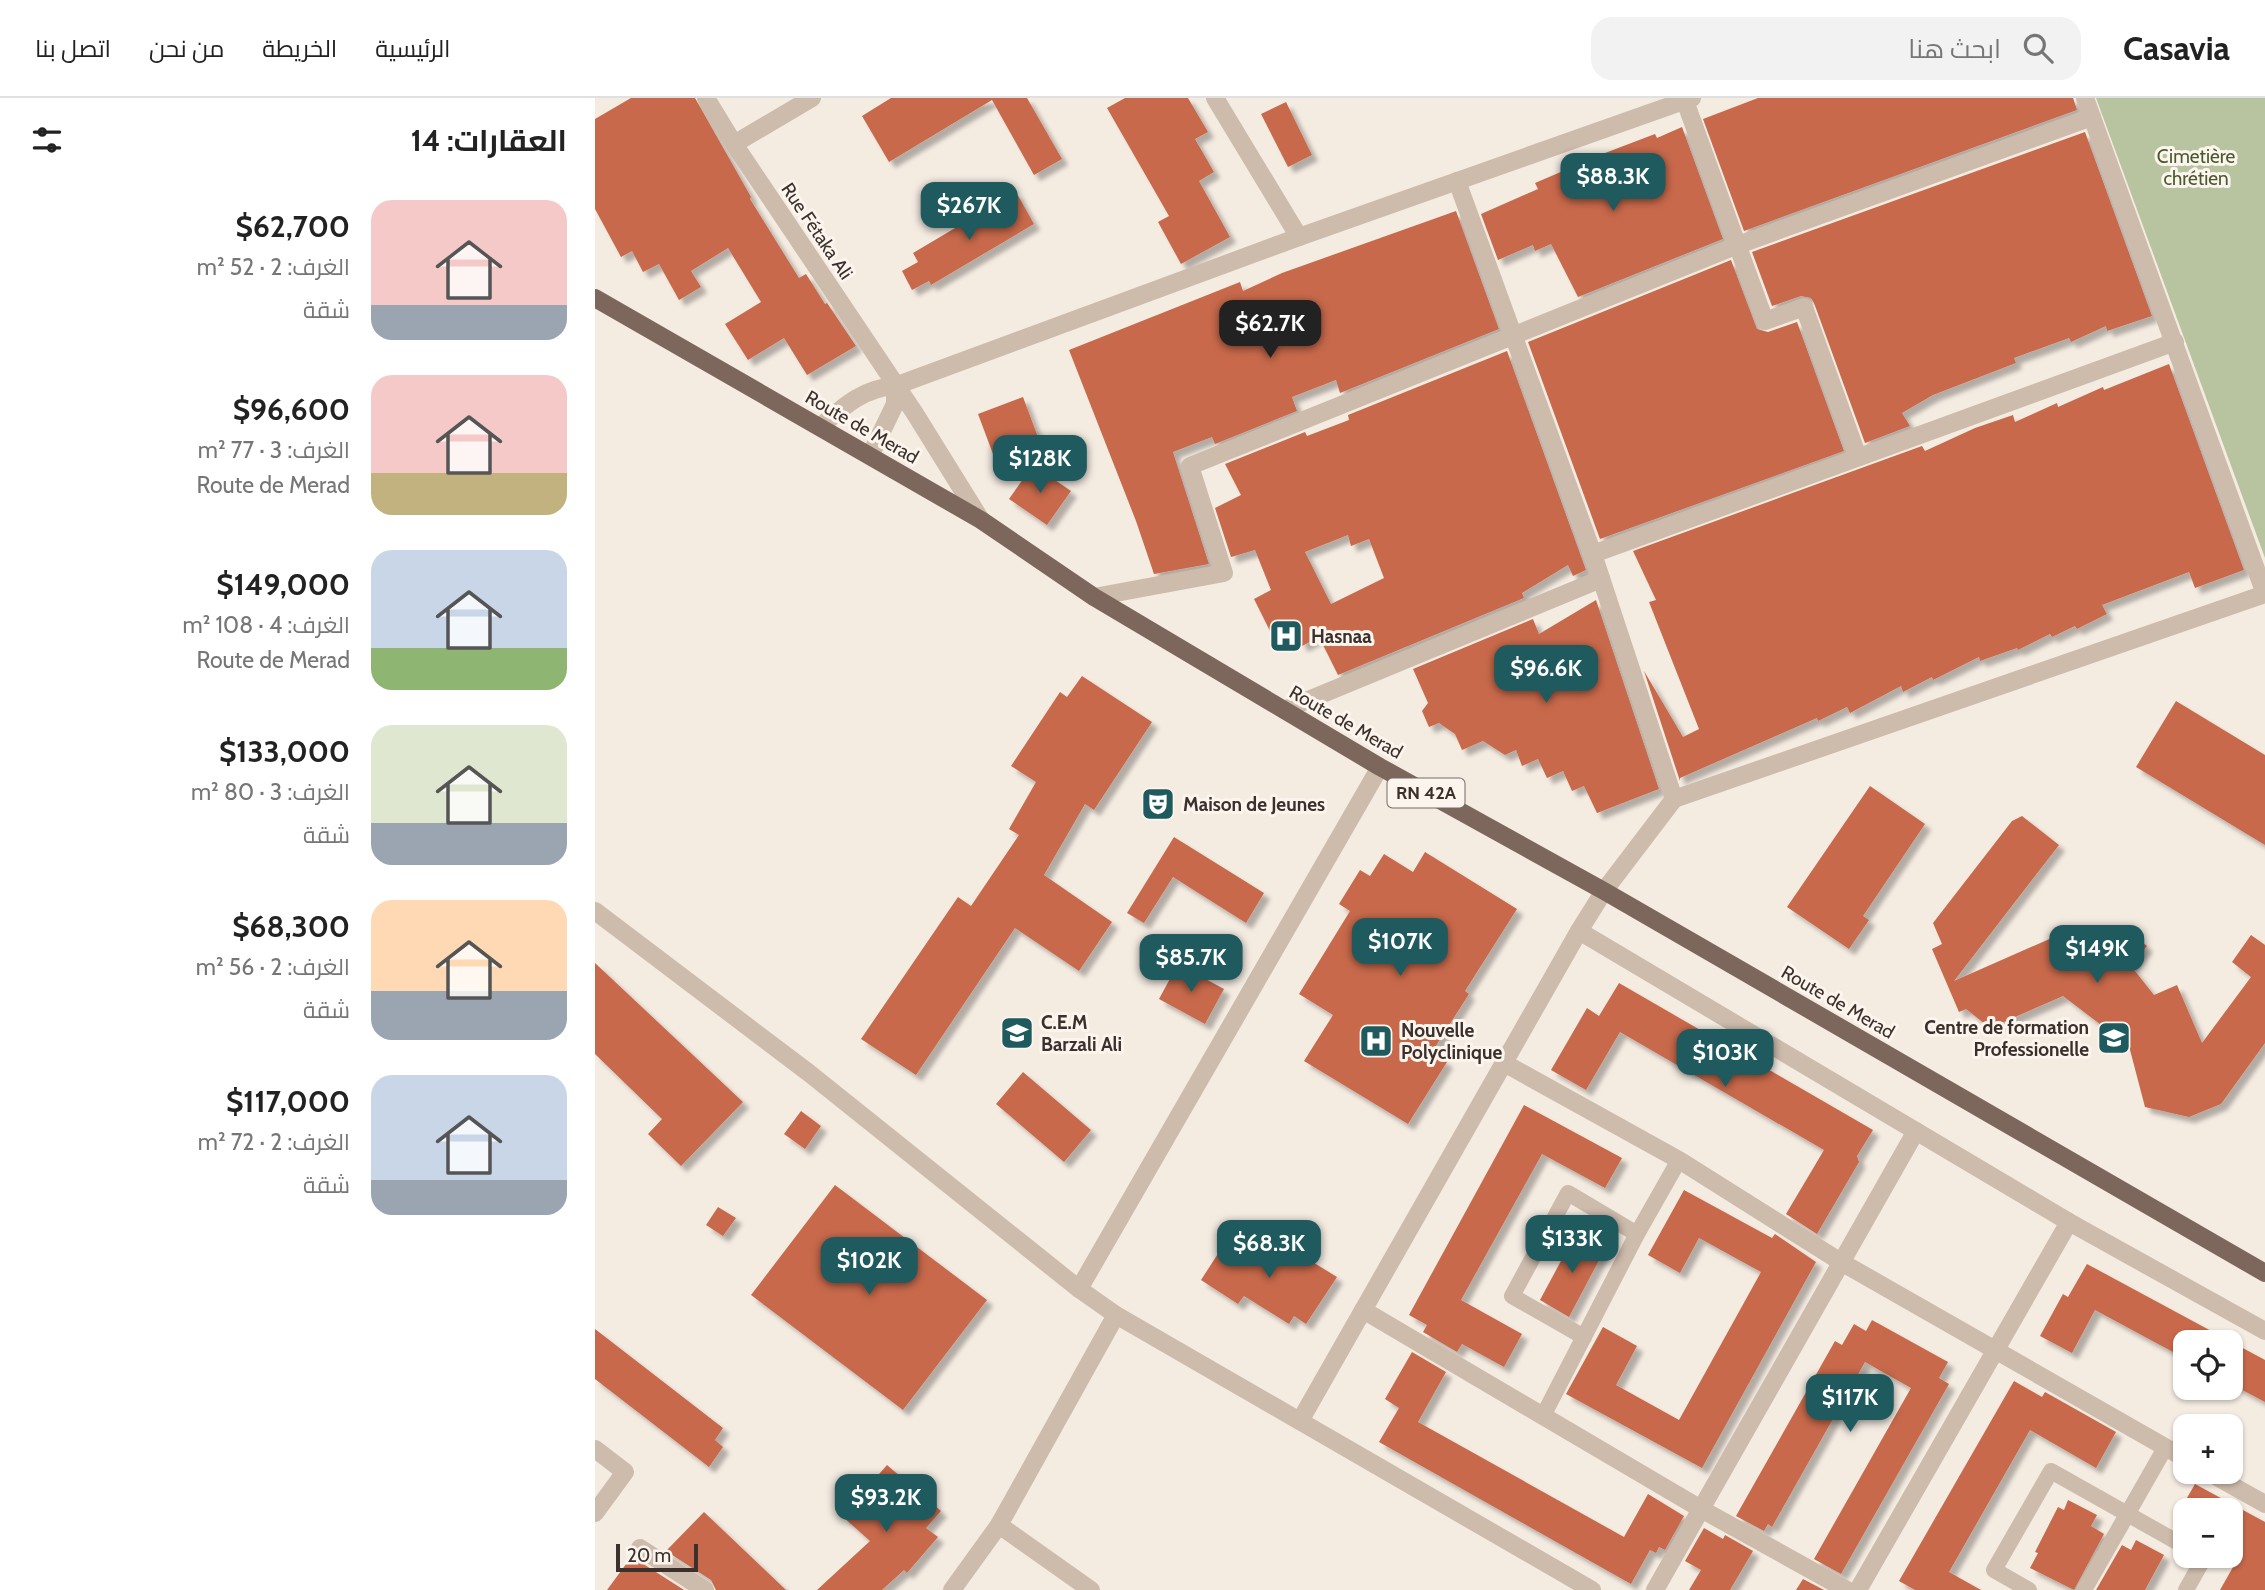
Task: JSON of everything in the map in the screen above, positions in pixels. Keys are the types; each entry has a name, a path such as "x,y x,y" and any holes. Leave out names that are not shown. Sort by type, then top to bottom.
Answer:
{"main road":[{"name":"Route de Merad","path":"595,298 981,520 1094,597 1380,767 1604,891 2265,1273"}],"street":[{"name":"Rue Fétaka Ali","path":"706,98 734,145 914,412 981,520"},
{"path":"734,145 811,98"},
{"path":"1215,98 1299,237"},
{"path":"1300,1421 1579,931 1604,891 1674,799 2265,594 2085,98"},
{"path":"820,427 855,397 880,387 895,386 1299,237 1689,99 1765,321 1804,307 1858,457"},
{"path":"1094,597 1224,573 1190,466 1738,245 2092,117"},
{"path":"1457,181 1593,554 1674,799"},
{"path":"1593,554 2175,341"},
{"path":"870,456 895,404 895,386"},
{"path":"1284,710 1601,579"},
{"path":"1079,1289 1380,767"},
{"path":"595,911 809,1073 1079,1289 1117,1315 1592,1590"},
{"path":"1579,931 2069,1222 2265,1331"},
{"path":"1504,1063 1679,1160 1841,1262 2173,1452"},
{"path":"1655,1590 1916,1131"},
{"path":"1858,1590 2069,1222"},
{"path":"1363,1310 1701,1509 1847,1590"},
{"path":"952,1590 999,1525 1117,1315"},
{"path":"595,1448 625,1472 595,1513"},
{"path":"2229,1484 2265,1504"},
{"path":"999,1525 1091,1590"},
{"path":"640,1548 705,1590"}],"lane":[{"path":"1543,1416 1637,1234 1679,1160"},
{"path":"1584,1337 1512,1296 1568,1193 1637,1234"},
{"path":"2084,1590 2165,1448"},
{"path":"2029,1590 1994,1570 2051,1471 2173,1540"},
{"path":"2186,1590 2198,1568"}],"green space":[{"name":"Cimetière chrétien","path":"2096,98 2265,98 2265,558"}],"building":[{"path":"631,98 695,98 750,199 799,278 806,274 856,346 807,375 784,338 748,360 725,324 761,302 728,248 691,271 701,287 679,300 659,264 643,272 632,251 621,257 595,209 595,119"},
{"path":"891,98 1027,98 1062,159 1034,175 992,100 889,162 862,116"},
{"path":"1125,98 1188,98 1208,132 1195,139 1214,172 1199,181 1230,237 1181,264 1158,222 1169,216 1107,108"},
{"path":"1758,98 2073,98 2077,110 1744,231 1703,119"},
{"path":"1286,102 1312,155 1288,167 1261,114"},
{"path":"1682,127 1723,239 1578,297 1551,244 1535,251 1533,245 1498,260 1481,214 1538,189 1535,183 1605,153 1655,134 1657,138"},
{"path":"2085,132 2152,316 2107,331 2106,326 2071,342 2069,338 2014,358 2016,363 1933,395 1902,413 1910,426 1865,443 1814,303 1811,298 1801,296 1772,306 1752,252"},
{"path":"1016,192 1034,224 931,285 929,281 912,290 902,271 918,262 913,253"},
{"path":"1456,211 1499,329 1340,393 1336,380 1292,397 1297,411 1215,444 1212,437 1173,452 1209,564 1154,574 1069,350 1240,282 1243,291 1282,273"},
{"path":"1731,260 1757,329 1768,332 1797,322 1844,451 1600,539 1528,342"},
{"path":"1507,351 1586,570 1573,576 1568,565 1522,593 1524,598 1338,675 1319,637 1302,646 1291,623 1271,633 1254,599 1271,590 1255,550 1231,557 1215,508 1241,495 1225,464 1305,432 1307,436 1349,420 1348,415","holes":["1348,535 1351,546 1369,539 1384,578 1331,604 1305,552"]},
{"path":"2169,364 2244,570 2195,588 2189,572 2102,605 2107,614 2077,629 2075,626 2052,637 2050,634 2018,650 2017,648 1980,661 1979,657 1903,692 1901,686 1850,713 1847,707 1818,721 1817,718 1680,778 1680,781 1644,671 1683,737 1699,729 1649,602 1656,600 1633,551 1922,446 1925,451 1975,428 2013,415 2015,422 2057,403 2058,407 2103,387 2104,390"},
{"path":"1023,397 1038,437 993,454 978,414"},
{"path":"1033,465 1071,491 1047,525 1009,499"},
{"path":"1596,600 1659,789 1597,813 1584,786 1572,791 1563,771 1547,778 1538,759 1522,766 1516,750 1505,755 1483,741 1462,750 1455,734 1439,723 1429,727 1422,711 1428,703 1413,669 1533,619 1539,634"},
{"path":"1082,676 1152,722 1094,810 1085,804 1044,875 1112,922 1079,971 1015,928 916,1075 861,1039 958,897 971,906 1019,835 1009,829 1036,782 1011,766 1060,692 1067,697"},
{"path":"2176,701 2265,755 2265,845 2136,767"},
{"path":"1870,786 1925,824 1863,916 1869,920 1849,949 1787,907"},
{"path":"2022,816 2059,845 1954,981 2063,933 2074,957 2099,946 2110,954 2127,931 2147,946 2131,966 2154,995 2177,985 2202,1043 2251,977 2232,962 2251,935 2265,945 2265,1043 2221,1104 2189,1117 2145,1107 2124,1027 2109,1031 2063,996 1990,1028 1966,1009 1959,1012 1932,949 1942,944 1933,923 2012,821"},
{"path":"1174,837 1264,893 1246,923 1173,877 1144,923 1127,913"},
{"path":"1425,852 1517,909 1465,991 1469,994 1432,1052 1447,1062 1408,1124 1304,1061 1333,1015 1299,994 1350,911 1339,904 1360,870 1370,876 1384,854 1413,872"},
{"path":"595,963 743,1102 681,1166 648,1134 662,1119 595,1054"},
{"path":"1178,964 1224,989 1205,1024 1159,999"},
{"path":"1619,983 1873,1130 1857,1156 1859,1162 1817,1234 1786,1214 1824,1150 1620,1032 1586,1090 1551,1070 1587,1008 1599,1016"},
{"path":"1023,1072 1091,1130 1064,1162 996,1104"},
{"path":"1524,1105 1622,1158 1605,1188 1542,1154 1461,1300 1522,1334 1504,1367 1462,1344 1457,1352 1423,1332 1427,1325 1409,1315"},
{"path":"801,1111 821,1126 805,1149 784,1134"},
{"path":"835,1185 987,1300 903,1410 751,1295"},
{"path":"1684,1190 1772,1238 1775,1234 1816,1262 1702,1468 1566,1394 1603,1327 1637,1346 1616,1385 1679,1420 1761,1272 1699,1238 1680,1273 1648,1255"},
{"path":"718,1207 736,1218 723,1236 706,1225"},
{"path":"1232,1232 1284,1264 1293,1250 1337,1277 1306,1324 1294,1316 1289,1324 1244,1296 1238,1304 1201,1280"},
{"path":"1576,1233 1605,1249 1569,1317 1540,1300"},
{"path":"2087,1264 2209,1330 2173,1330 2173,1352 2095,1310 2072,1353 2040,1336 2063,1294 2068,1297"},
{"path":"1872,1320 1948,1362 1939,1378 1949,1384 1841,1574 1814,1559 1911,1388 1865,1362 1772,1527 1768,1524 1764,1531 1736,1516 1835,1341 1842,1345 1854,1324 1866,1331"},
{"path":"595,1329 723,1428 715,1440 723,1447 709,1467 595,1379"},
{"path":"2243,1348 2265,1360 2265,1402 2243,1390"},
{"path":"1412,1352 1446,1372 1418,1422 1624,1537 1648,1494 1684,1516 1665,1550 1659,1547 1656,1553 1650,1550 1631,1584 1379,1442 1399,1408 1385,1399"},
{"path":"2014,1381 2042,1397 2045,1392 2116,1432 2096,1468 2030,1430 1949,1572 1981,1590 1915,1590 1899,1581"},
{"path":"887,1465 941,1511 926,1528 938,1537 907,1573 904,1570 882,1590 817,1590 870,1541 842,1516"},
{"path":"2195,1484 2221,1498 2187,1498"},
{"path":"2068,1500 2097,1515 2091,1526 2104,1534 2074,1590 2030,1568 2038,1553 2035,1552 2058,1507 2064,1510"},
{"path":"2243,1510 2265,1522 2265,1590 2220,1590 2232,1568 2243,1568"},
{"path":"704,1512 786,1590 716,1590 711,1580 666,1551"},
{"path":"1704,1528 1723,1539 1725,1535 1753,1551 1730,1590 1689,1590 1701,1570 1685,1561"},
{"path":"2136,1540 2164,1555 2145,1590 2096,1590 2122,1545 2131,1550"},
{"path":"632,1556 634,1558 684,1590 607,1590"},
{"path":"1803,1579 1824,1590 1796,1590"}],"place":[{"name":"Hasnaa","path":"1286,636"},
{"name":"Maison de Jeunes","path":"1158,804"},
{"name":"C.E.M Barzali Ali","path":"1017,1033"},
{"name":"Centre de formation Professionelle","path":"2114,1038"},
{"name":"Nouvelle Polyclinique","path":"1376,1041"}]}
